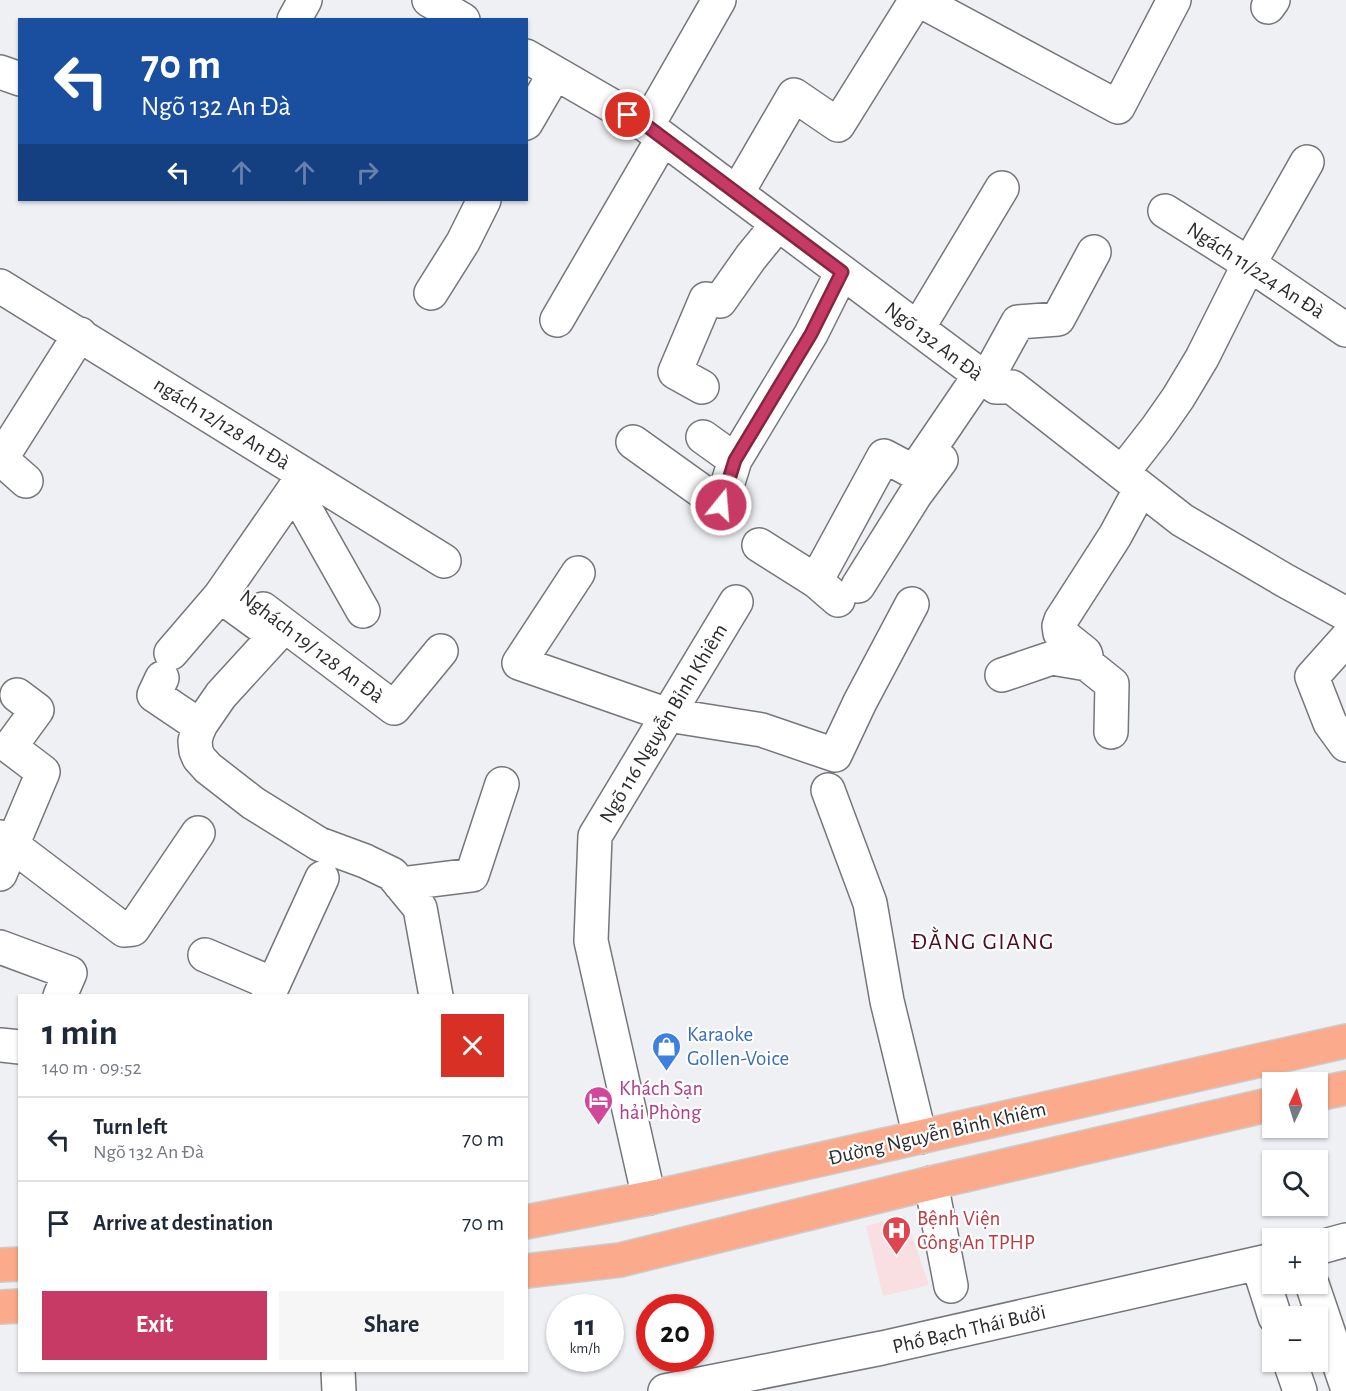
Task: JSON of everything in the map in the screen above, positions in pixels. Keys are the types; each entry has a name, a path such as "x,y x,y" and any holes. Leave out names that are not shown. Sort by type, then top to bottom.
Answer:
{"highway":[{"name":"Đường Nguyễn Bỉnh Khiêm","path":"528,1222 650,1198 1346,1041"},
{"path":"1328,1092 1346,1088"},
{"path":"528,1271 620,1260 931,1183 1262,1106"},
{"path":"0,1265 18,1264"},
{"path":"0,1307 18,1306"}],"street":[{"path":"295,18 305,0"},
{"path":"429,0 460,18"},
{"path":"557,320 655,132 719,0"},
{"path":"737,193 794,95 838,125 918,0 1118,107 1174,0"},
{"name":"Ngõ 132 An Đà","path":"528,57 655,132 987,380 1012,387 1182,520 1346,614"},
{"path":"0,72 18,78"},
{"path":"528,120 555,73"},
{"path":"1086,664 1085,653 1060,633 1059,626 1115,536 1132,481 1157,428 1202,358 1249,264 1307,162"},
{"path":"918,328 1002,188"},
{"path":"431,293 463,242 484,201"},
{"name":"Ngách 11/224 An Đà","path":"1165,211 1249,264 1346,330"},
{"path":"702,387 675,372 706,299 720,301 778,224"},
{"path":"837,589 915,495 987,380 1018,322 1058,319 1094,252"},
{"path":"633,442 721,505 735,460 811,334 842,272"},
{"name":"ngách 12/128 An Đà","path":"0,286 80,334 299,482 444,561"},
{"path":"26,481 2,459 80,334"},
{"path":"837,589 884,456 914,472 987,380"},
{"path":"703,437 735,460"},
{"path":"200,726 154,695 166,666 225,589 299,482 363,611"},
{"path":"759,545 837,589"},
{"path":"578,573 519,663 668,715 762,730 835,755 860,702 912,604"},
{"path":"225,589 275,636 221,695 200,726 195,741 199,758 208,768 253,803 319,844 392,874 420,908 436,994"},
{"name":"Nghách 19/ 128 An Đà","path":"225,589 393,708 441,651"},
{"name":"Ngõ 116 Nguyễn Bỉnh Khiêm","path":"650,1198 591,941 595,836 736,602"},
{"path":"1346,639 1312,677 1330,723 1346,745"},
{"path":"1002,675 1052,658 1086,664 1112,684 1111,732"},
{"path":"17,695 37,710 10,747 43,772 4,852 124,930 134,929 198,833"},
{"path":"400,884 472,875 502,784"},
{"path":"828,790 870,903 887,1001 920,1137"},
{"path":"205,956 271,990 322,878"},
{"path":"0,947 70,973 61,994"},
{"path":"0,1045 18,1047"},
{"path":"931,1183 951,1286"},
{"path":"1328,1245 1346,1240"},
{"name":"Phố Bạch Thái Bưởi","path":"665,1391 882,1348 1262,1263"},
{"path":"1315,1294 1346,1384"},
{"path":"338,1372 339,1391"},
{"path":"1293,1372 1300,1391"}],"shaded area":[{"name":"Bệnh Viện Công An TPHP","path":"905,1216 929,1285 883,1296 866,1226"}],"place":[{"name":"Karaoke Gollen-Voice","path":"666,1072"},
{"name":"Khách Sạn hải Phòng","path":"598,1126"},
{"name":"Bệnh Viện Công An TPHP","path":"896,1256"}],"district":[{"name":"ĐẰNG GIANG","path":"983,941"}],"route":[{"path":"628,115 647,126 842,272 811,334 735,460 721,505"}]}
